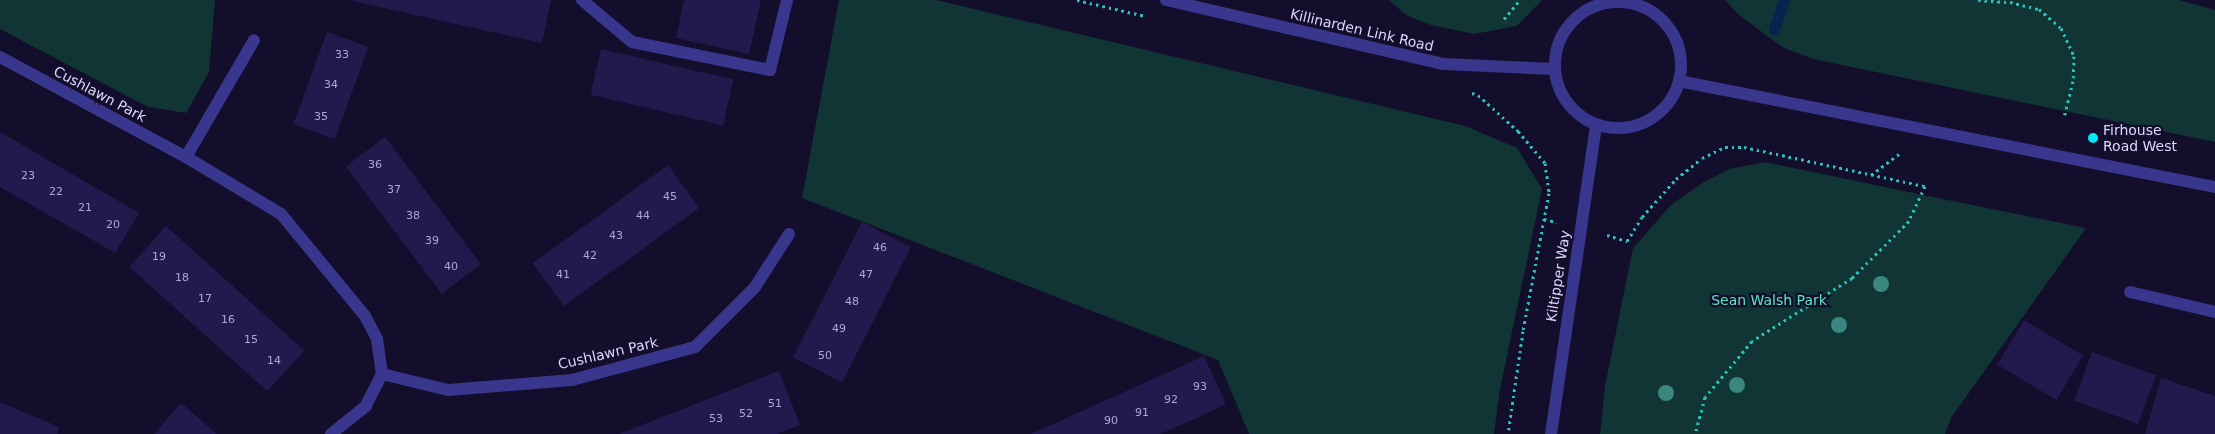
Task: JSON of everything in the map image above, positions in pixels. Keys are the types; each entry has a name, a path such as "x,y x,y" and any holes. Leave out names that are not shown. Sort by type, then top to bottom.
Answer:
{"street":[{"path":"582,0 632,42 770,70 787,0"},
{"name":"Killinarden Link Road","path":"1166,0 1444,64 1555,68"},
{"path":"1620,1 1638,5 1655,14 1669,27 1677,44 1681,62 1679,81 1670,100 1650,118 1638,124 1617,128 1596,124 1580,115 1567,103 1555,68 1557,48 1566,29 1580,14 1599,4 1620,1"},
{"path":"186,157 254,40"},
{"name":"Cushlawn Park","path":"0,57 186,157 280,214 365,316 377,339 382,374 448,390 572,380 695,347 755,287 789,234"},
{"path":"1679,81 2215,187"},
{"name":"Kiltipper Way","path":"1551,434 1596,124"},
{"path":"2130,292 2215,312"},
{"path":"331,434 366,406 382,374"}],"path":[{"path":"1504,19 1520,0"},
{"path":"1978,0 2022,5 2039,10 2061,28 2074,56 2073,80 2064,118"},
{"path":"2022,0 2022,5"},
{"path":"1506,121 1545,164 1549,192 1508,434"},
{"path":"1611,236 1627,241 1642,217 1676,179 1702,158 1725,147 1744,147 1925,186 1910,221 1852,278 1752,341 1705,397 1695,434"}],"green space":[{"path":"0,0 215,0 209,72 186,113 148,107 0,29"},
{"path":"839,0 936,0 1465,126 1517,148 1542,189 1500,389 1494,434 1249,434 1218,360 802,198"},
{"path":"1389,0 1542,0 1517,26 1474,34 1431,25 1406,15"},
{"path":"1725,0 2179,0 2215,10 2215,142 1813,59 1782,47 1739,15"},
{"name":"Sean Walsh Park","path":"1765,162 2086,228 1951,418 1945,434 1600,434 1605,386 1633,248 1672,204 1704,182 1729,169"}],"building":[{"path":"348,0 551,0 542,43"},
{"path":"684,0 761,0 749,54 676,38"},
{"path":"327,32 368,47 335,139 293,124"},
{"path":"601,49 734,80 723,125 590,95"},
{"path":"0,132 139,213 115,253 0,187"},
{"path":"385,137 481,264 442,293 346,166"},
{"path":"668,165 699,208 564,306 533,263"},
{"path":"862,222 911,247 842,382 793,357"},
{"path":"166,226 304,350 267,391 129,267"},
{"path":"2024,320 2083,356 2056,400 1997,365"},
{"path":"2092,352 2156,375 2138,424 2074,401"},
{"path":"1204,356 1226,404 1197,418 1160,434 1031,434"},
{"path":"779,371 800,425 777,434 619,434"},
{"path":"2161,378 2215,396 2215,434 2145,434"},
{"path":"0,402 59,427 57,434 0,434"},
{"path":"181,403 217,434 154,434"}],"waterway":[{"path":"1774,29 1784,0"}],"place":[{"name":"Firhouse Road West","path":"2093,138"}]}
